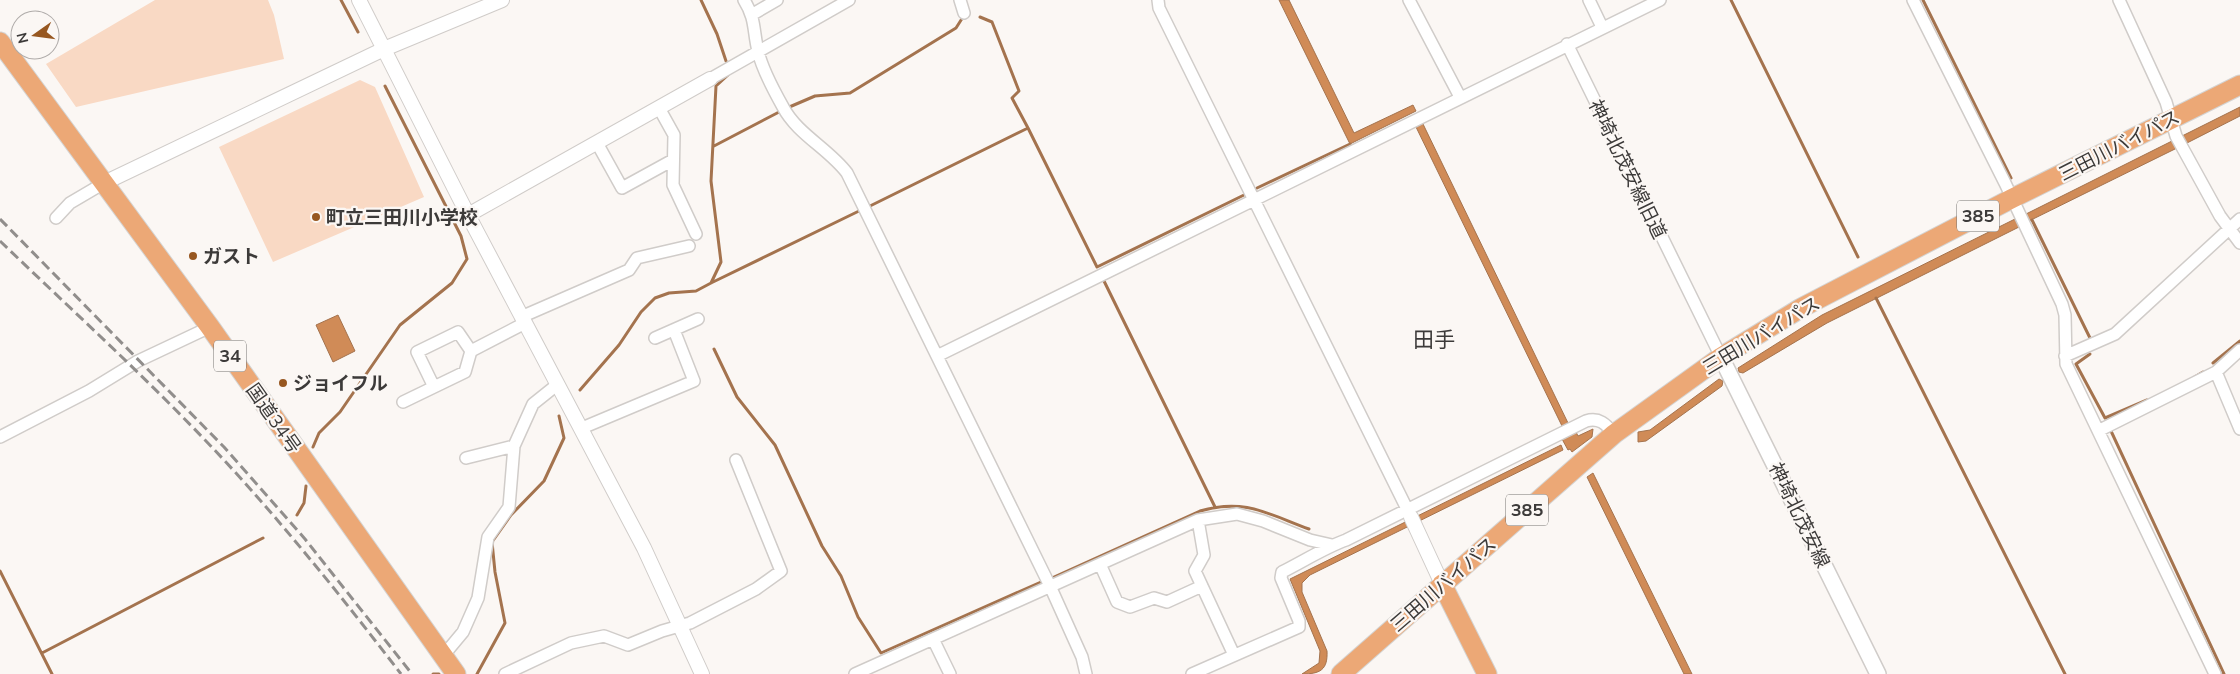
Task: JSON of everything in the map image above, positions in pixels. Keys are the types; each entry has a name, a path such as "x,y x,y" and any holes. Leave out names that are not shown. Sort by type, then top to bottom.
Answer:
{"highway":[{"name":"国道34号","path":"0,42 210,327 456,674"},
{"name":"三田川バイパス","path":"1341,674 1614,434 1721,357 1801,308 2011,199 2240,85"},
{"path":"1442,584 1487,674"}],"main road":[{"name":"神埼北茂安線","path":"1721,357 1878,674"}],"street":[{"path":"359,0 468,215 644,548 702,674"},
{"path":"56,218 70,203 104,183 384,48 502,0"},
{"path":"744,0 753,14 758,52 784,110 847,173 1050,586 1082,657 1086,674"},
{"path":"753,14 778,0"},
{"path":"468,215 849,0"},
{"path":"960,0 964,13"},
{"path":"1158,0 1159,8 1442,584"},
{"path":"1409,0 1460,97"},
{"path":"1589,0 1602,27"},
{"path":"937,356 1566,44 1660,0"},
{"path":"1913,0 2005,183 2062,304 2066,315 2066,364 2100,430 2215,674"},
{"path":"2119,0 2166,102 2176,136 2220,216 2240,243"},
{"name":"神埼北茂安線旧道","path":"1566,44 1721,357"},
{"path":"659,108 674,135 673,185 696,234"},
{"path":"597,143 622,188 673,160"},
{"path":"2065,356 2115,334 2240,219"},
{"path":"403,402 465,372 471,351 523,320 630,270 638,258 688,246"},
{"path":"656,338 698,319"},
{"path":"0,437 90,392 138,361 210,327"},
{"path":"582,428 694,382 674,330"},
{"path":"434,388 416,352 458,332 471,351"},
{"path":"2100,430 2216,372 2240,350"},
{"path":"2216,372 2240,429"},
{"path":"444,656 463,632 478,598 488,537 509,507 514,446 533,404 558,384"},
{"path":"1192,674 1299,627 1299,621 1280,578 1282,572 1321,553 1332,545 1411,518 1592,419 1607,425 1614,434"},
{"path":"466,458 514,446"},
{"path":"505,674 571,643 604,636 628,645 662,631 681,627 756,589 781,571 736,460"},
{"path":"856,674 1198,520 1237,514 1262,521 1310,540 1332,545"},
{"path":"1198,520 1204,555 1195,571 1234,655"},
{"path":"1100,564 1117,602 1130,607 1154,598 1167,602 1202,586"},
{"path":"932,639 950,674"}],"shaded area":[{"path":"155,0 268,0 274,15 284,59 76,107 46,64 53,60 60,60 60,56"},
{"path":"1279,0 1289,0 1354,133 1413,105 1416,111 1350,144"},
{"path":"360,80 375,87 424,197 273,262 219,147"},
{"path":"2240,107 2240,116 2185,144 2182,136"},
{"path":"1423,124 1568,423 1562,426 1416,127"},
{"path":"2174,140 2177,148 2027,222 2024,215"},
{"path":"2015,219 2019,227 1827,323 1743,373 1739,372 1738,368 1822,315"},
{"path":"338,315 355,351 333,362 316,325"},
{"path":"1719,379 1723,381 1722,386 1646,441 1638,442 1638,432 1650,430"},
{"path":"1593,429 1592,437 1572,452 1570,449 1568,450 1562,439 1576,432 1578,436"},
{"path":"1561,445 1563,450 1310,575 1302,583 1302,592 1327,651 1327,657 1322,670 1302,674 1319,663 1320,651 1290,579"},
{"path":"1593,473 1692,674 1684,674 1587,477"}],"waterway":[{"path":"341,0 358,32"},
{"path":"701,0 717,34 726,61"},
{"path":"1731,0 1858,257"},
{"path":"1923,0 2011,178"},
{"path":"787,108 815,96 850,93 956,28 963,17"},
{"path":"980,17 992,22 1019,91 1012,98 1028,128"},
{"path":"580,390 619,345 641,312 655,298 669,293 696,291 711,283 721,262 711,181 716,86 728,75"},
{"path":"313,447 319,433 340,412 400,325 452,283 467,259 461,236 385,86"},
{"path":"714,146 781,111"},
{"path":"870,206 1028,128 1097,267 1244,195"},
{"path":"1257,188 1350,144"},
{"path":"711,283 859,211"},
{"path":"2032,220 2090,338"},
{"path":"1104,281 1215,507"},
{"path":"1876,298 2065,674"},
{"path":"2213,363 2240,341"},
{"path":"714,349 737,397 775,445 822,546 841,576 858,617 881,653 1041,582"},
{"path":"2090,354 2076,364 2105,418 2147,400"},
{"path":"2193,378 2203,372"},
{"path":"477,674 505,623 495,572 492,542 511,515 544,481 564,438 559,416"},
{"path":"2111,431 2224,674"},
{"path":"297,515 304,503 306,486"},
{"path":"1054,577 1200,511 1216,507 1230,506 1256,509 1309,529"},
{"path":"42,653 263,538"},
{"path":"0,571 52,674"},
{"path":"433,674 439,674"}],"railway":[{"path":"0,219 224,447 305,539 412,674"},
{"path":"0,241 149,383 235,472 320,572 401,674"}],"place":[{"name":"町立三田川小学校","path":"316,217"},
{"name":"ガスト","path":"193,256"},
{"name":"ジョイフル","path":"283,383"}],"district":[{"name":"田手","path":"1434,340"}]}
